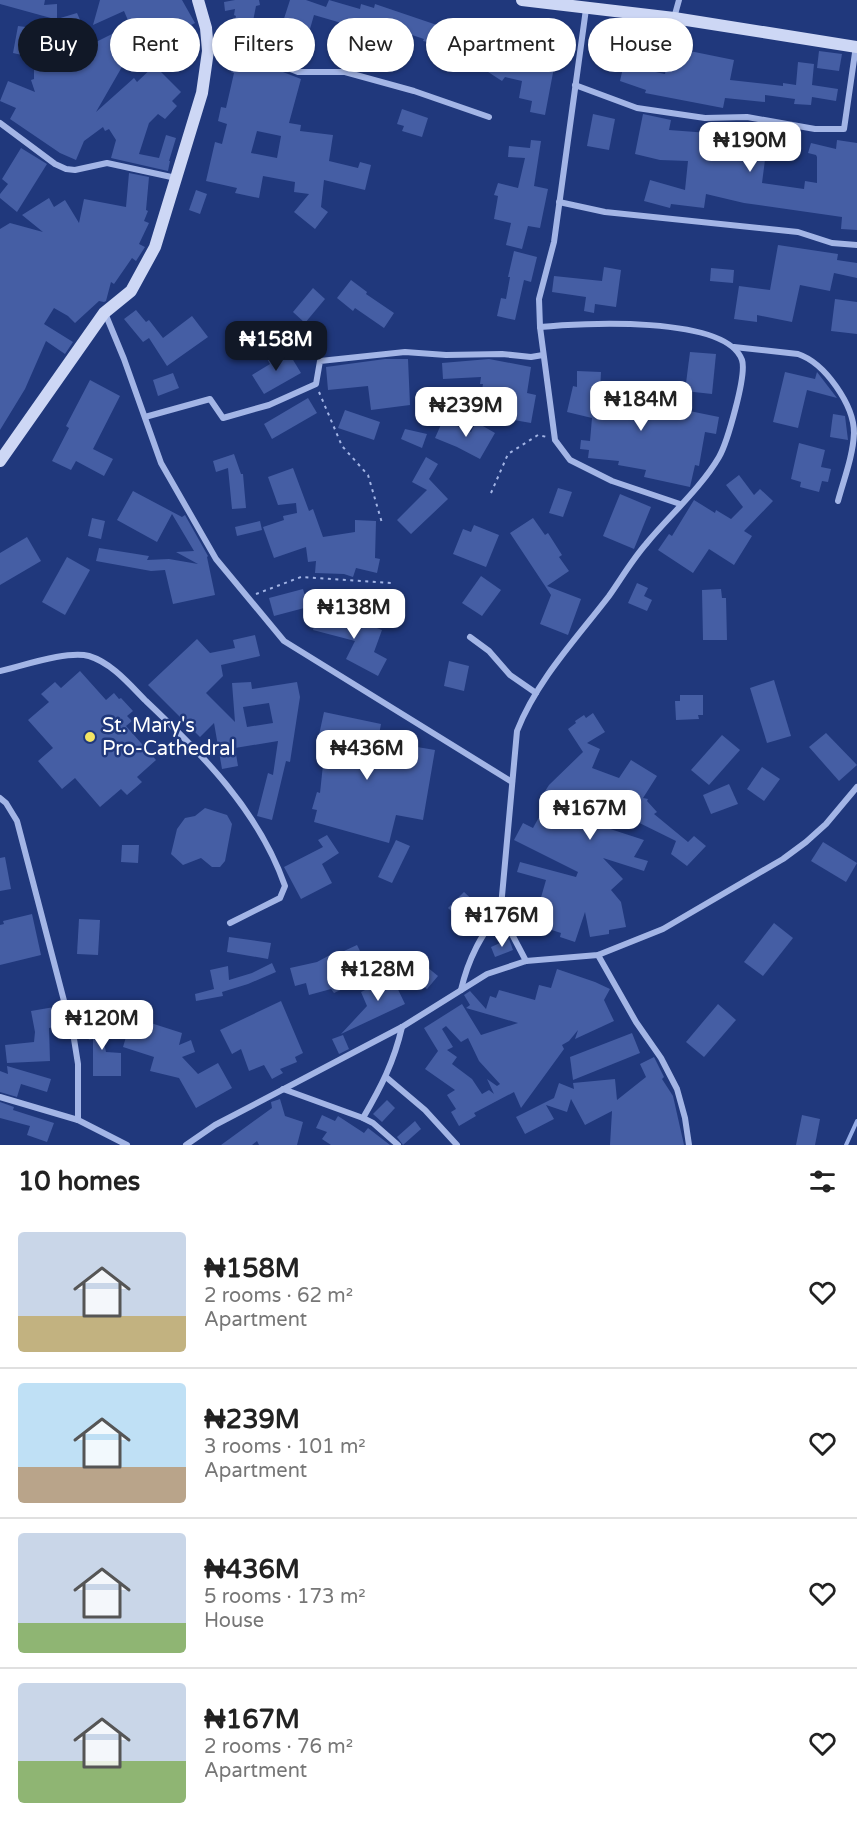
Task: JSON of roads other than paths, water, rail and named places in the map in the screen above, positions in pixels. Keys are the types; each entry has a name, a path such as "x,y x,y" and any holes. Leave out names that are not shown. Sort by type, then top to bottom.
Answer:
{"street":[{"path":"0,461 104,313 131,291 155,247 202,93 208,51 206,28 198,0"},
{"path":"522,0 674,18 680,0"},
{"path":"586,9 554,242 539,299 543,356 555,440 570,460 612,481 680,504"},
{"path":"575,85 637,108 705,118 747,117 815,129 844,129 857,45 693,21"},
{"path":"208,51 232,52 255,57 297,72 345,72 414,91 489,117"},
{"path":"0,123 55,165 66,169 75,170 107,163 176,178"},
{"path":"559,202 605,212 798,232 832,243 857,245"},
{"path":"104,313 145,417 155,449 178,492 216,559 284,641 512,782"},
{"path":"540,327 610,323 651,324 703,334 734,347 798,354 816,363 834,382 850,412 855,430 838,501"},
{"path":"526,961 501,907 517,731 526,707 570,644 609,596 643,547 707,474 720,455 744,370 743,362 734,347"},
{"path":"145,417 210,399 223,418 269,405 316,384 320,361 405,352 446,355 543,356"},
{"path":"470,637 489,651 510,675 536,693"},
{"path":"0,671 77,654 98,659 112,669 205,760 228,786 257,827 285,886 280,898 230,923"},
{"path":"186,1145 215,1125 402,1027 487,974 526,961 598,955 663,929 783,859 806,843 826,824 857,787"},
{"path":"0,798 6,803 17,821 74,1039 78,1064 78,1120"},
{"path":"461,990 467,965 480,939 501,907"},
{"path":"598,955 636,1022 661,1058 676,1089 685,1118 689,1145"},
{"path":"363,1118 386,1077 397,1051 402,1027"},
{"path":"386,1077 425,1110 457,1145"},
{"path":"283,1089 374,1123 398,1145"},
{"path":"0,1097 78,1120 127,1145"}],"waterway":[{"path":"846,1145 857,1121"}],"place":[{"name":"St. Mary's Pro-Cathedral","path":"90,737"}]}
